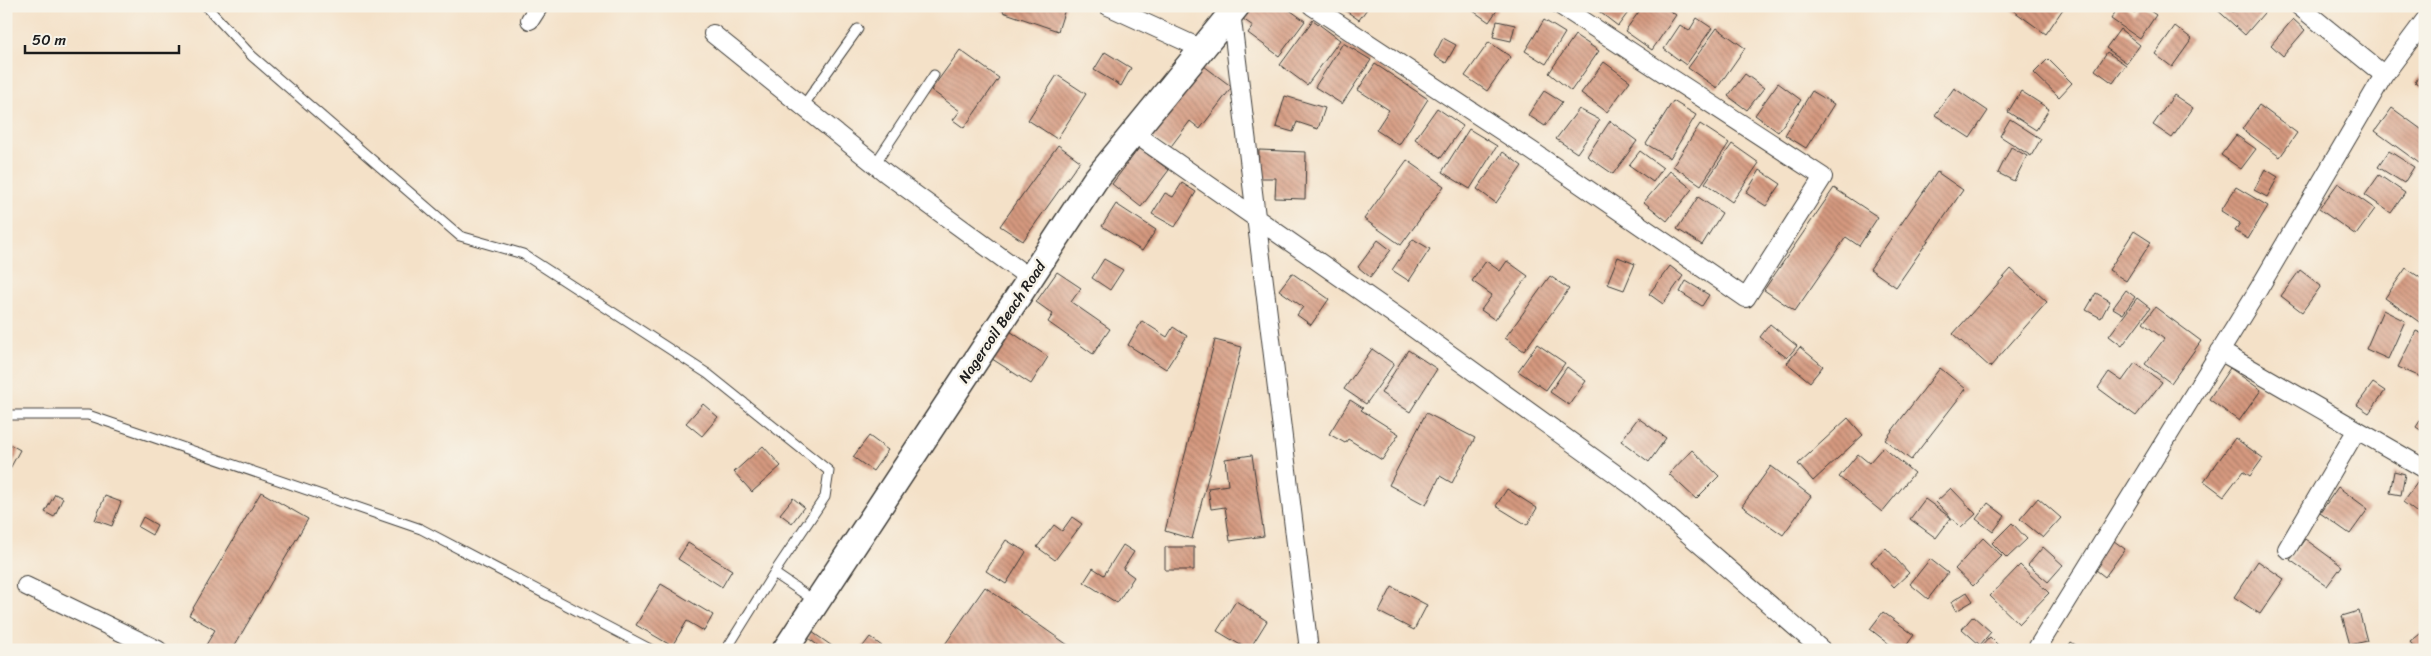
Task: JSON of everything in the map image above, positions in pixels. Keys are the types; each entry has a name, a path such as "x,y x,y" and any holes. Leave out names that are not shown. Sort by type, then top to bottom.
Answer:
{"main road":[{"name":"Nagercoil Beach Road","path":"785,650 1095,180 1234,9"}],"street":[{"path":"1108,6 1202,49"},
{"path":"1312,6 1532,152 1746,298 1823,177 1561,6"},
{"path":"2299,6 2384,75"},
{"path":"1234,9 1255,217 1309,650"},
{"path":"2036,650 2220,351 2384,75 2425,20"},
{"path":"713,34 875,164 1031,279"},
{"path":"1134,133 1635,488 1822,650"},
{"path":"2220,351 2425,469"},
{"path":"2288,549 2356,431"},
{"path":"26,586 158,650"}],"lane":[{"path":"206,6 252,56 460,236 522,254 708,374 829,471 825,497 774,573 726,650"},
{"path":"803,106 858,29"},
{"path":"875,164 934,76"},
{"path":"6,415 88,415 421,529 652,650"},
{"path":"774,573 816,601"}],"building":[{"path":"1005,6 1066,6 1058,31 1003,12"},
{"path":"1252,6 1284,6 1305,21 1279,56 1248,33 1253,26 1243,19"},
{"path":"1339,6 1369,6 1359,20"},
{"path":"1470,6 1500,6 1489,22 1469,8"},
{"path":"1592,6 1633,6 1618,26"},
{"path":"1643,6 1663,6 1676,15 1652,50 1625,31"},
{"path":"2013,6 2065,6 2046,34 2011,9"},
{"path":"2119,6 2124,6 2134,13 2139,6 2143,6 2156,15 2140,39 2111,19"},
{"path":"2213,6 2226,6 2233,12 2237,6 2270,6 2245,35"},
{"path":"1697,18 1712,28 1686,65 1664,49 1680,25 1689,31"},
{"path":"2293,19 2305,30 2283,56 2271,45"},
{"path":"1313,20 1340,40 1307,85 1280,65"},
{"path":"1544,20 1565,33 1546,64 1525,51"},
{"path":"1497,21 1515,25 1511,41 1493,37"},
{"path":"2175,26 2192,39 2172,67 2155,54"},
{"path":"1717,28 1745,48 1717,88 1688,68"},
{"path":"2120,29 2140,45 2127,63 2106,48"},
{"path":"1575,35 1599,51 1571,91 1549,73"},
{"path":"1443,38 1456,45 1446,63 1434,56"},
{"path":"1489,42 1511,57 1487,91 1465,76"},
{"path":"1343,43 1371,60 1342,104 1315,87"},
{"path":"960,50 999,78 964,128 953,120 960,111 931,90"},
{"path":"1105,52 1131,68 1121,86 1094,70"},
{"path":"2107,52 2126,65 2113,83 2095,70"},
{"path":"2048,59 2072,83 2059,97 2034,73"},
{"path":"1604,62 1630,81 1607,112 1581,93"},
{"path":"1200,63 1232,87 1200,129 1190,121 1169,149 1147,133"},
{"path":"1375,64 1428,99 1399,145 1376,130 1389,110 1358,90"},
{"path":"2425,69 2425,89 2415,82"},
{"path":"1745,74 1764,88 1747,110 1728,96"},
{"path":"1057,75 1086,94 1057,139 1028,120"},
{"path":"1778,83 1801,100 1778,132 1755,115"},
{"path":"1954,88 1988,111 1970,138 1935,115"},
{"path":"1544,91 1562,102 1545,126 1528,115"},
{"path":"1812,91 1834,104 1806,148 1785,135"},
{"path":"2021,91 2049,109 2036,130 2008,112"},
{"path":"2174,95 2193,108 2172,138 2153,125"},
{"path":"1285,96 1325,108 1318,129 1297,122 1293,132 1276,127"},
{"path":"1673,101 1696,115 1670,158 1646,144"},
{"path":"2259,105 2297,133 2280,157 2242,129"},
{"path":"1437,108 1463,126 1441,158 1415,139"},
{"path":"2392,108 2425,132 2425,156 2419,163 2375,131"},
{"path":"1579,109 1600,120 1577,153 1556,139"},
{"path":"2010,119 2041,139 2031,156 2000,136"},
{"path":"1610,121 1637,141 1613,174 1587,156"},
{"path":"1700,124 1729,143 1701,185 1673,166"},
{"path":"1469,129 1497,146 1470,189 1442,172"},
{"path":"2236,135 2256,149 2241,169 2221,155"},
{"path":"1732,144 1759,163 1732,202 1705,183"},
{"path":"1058,145 1080,161 1023,241 1000,226"},
{"path":"2011,147 2027,156 2014,181 1998,173"},
{"path":"1139,148 1169,170 1141,207 1112,184"},
{"path":"1259,150 1306,152 1305,199 1275,198 1276,178 1258,178"},
{"path":"1640,151 1663,168 1653,182 1629,165"},
{"path":"2389,151 2414,167 2404,183 2378,167"},
{"path":"1503,152 1522,166 1496,203 1477,189"},
{"path":"1407,160 1444,186 1401,245 1364,219"},
{"path":"2265,169 2278,177 2267,197 2254,190"},
{"path":"1760,170 1781,184 1766,206 1746,193"},
{"path":"1670,171 1692,189 1667,221 1644,202"},
{"path":"1937,172 1963,190 1896,287 1870,269"},
{"path":"2379,175 2405,193 2391,213 2365,195"},
{"path":"1182,183 1196,192 1175,227 1152,214 1165,193 1173,197"},
{"path":"2338,183 2375,209 2356,235 2319,209"},
{"path":"2236,187 2268,206 2248,239 2235,231 2240,223 2221,211"},
{"path":"1834,188 1878,217 1859,246 1846,237 1795,311 1764,290"},
{"path":"1698,197 1722,213 1702,245 1677,229"},
{"path":"1116,204 1156,230 1142,251 1102,226"},
{"path":"2134,231 2151,242 2126,281 2109,270"},
{"path":"1413,239 1430,249 1409,281 1392,270"},
{"path":"1378,240 1391,250 1370,277 1358,267"},
{"path":"1618,257 1635,264 1624,290 1607,284"},
{"path":"1104,259 1123,270 1110,290 1092,278"},
{"path":"1486,261 1500,271 1507,261 1528,276 1495,320 1481,310 1492,295 1472,281"},
{"path":"1670,266 1683,276 1663,304 1649,294"},
{"path":"2406,268 2425,281 2425,326 2385,298"},
{"path":"2011,269 2047,302 1990,367 1953,334"},
{"path":"2300,270 2321,286 2302,312 2281,296"},
{"path":"1057,272 1081,288 1071,302 1110,329 1093,354 1048,322 1053,314 1036,302"},
{"path":"1292,273 1329,299 1311,325 1297,315 1303,307 1279,290"},
{"path":"1550,276 1569,289 1524,351 1505,338"},
{"path":"1686,281 1709,295 1702,306 1680,292"},
{"path":"2126,290 2135,297 2123,314 2113,308"},
{"path":"2096,293 2110,301 2101,318 2086,310"},
{"path":"2137,298 2150,308 2122,346 2109,336"},
{"path":"2155,307 2201,341 2171,383 2145,364 2164,339 2143,323"},
{"path":"2383,310 2405,321 2388,359 2366,349"},
{"path":"1142,321 1167,337 1173,327 1187,336 1166,369 1128,345"},
{"path":"1770,324 1797,346 1787,358 1760,337"},
{"path":"1004,327 1048,357 1031,384 986,355"},
{"path":"2416,331 2425,335 2425,379 2398,367"},
{"path":"1215,340 1242,347 1192,539 1165,531"},
{"path":"1537,344 1565,363 1546,390 1518,371"},
{"path":"1800,347 1823,366 1810,382 1787,363"},
{"path":"1372,349 1394,364 1366,404 1344,389"},
{"path":"1408,350 1437,369 1410,412 1381,393"},
{"path":"2135,363 2162,382 2136,416 2098,388 2109,372 2122,381"},
{"path":"1567,367 1586,381 1569,405 1550,392"},
{"path":"1940,368 1966,389 1911,460 1885,440"},
{"path":"2230,368 2261,390 2239,421 2209,399"},
{"path":"2373,383 2385,391 2369,413 2357,405"},
{"path":"1350,400 1363,408 1361,410 1399,434 1382,460 1348,439 1345,443 1329,434"},
{"path":"703,404 718,417 702,436 686,423"},
{"path":"1426,413 1475,438 1452,483 1440,476 1426,505 1389,485"},
{"path":"2425,413 2425,433 2416,427"},
{"path":"1638,418 1666,438 1649,462 1621,441"},
{"path":"1848,418 1863,435 1813,481 1798,464"},
{"path":"869,436 888,450 873,471 853,457"},
{"path":"2235,438 2263,458 2250,476 2243,471 2224,496 2204,481"},
{"path":"6,442 20,450 6,476"},
{"path":"763,446 781,466 752,492 734,472"},
{"path":"1883,447 1914,473 1882,512 1839,477 1858,454 1869,463"},
{"path":"1692,450 1719,476 1696,499 1669,474"},
{"path":"1252,455 1264,536 1230,541 1225,507 1211,509 1208,488 1228,485 1225,459"},
{"path":"1771,466 1811,496 1783,535 1742,506"},
{"path":"2394,471 2405,474 2401,495 2390,493"},
{"path":"2420,479 2425,482 2425,519 2403,502"},
{"path":"2338,487 2368,509 2350,534 2320,513"},
{"path":"1951,488 1976,514 1961,528 1936,502"},
{"path":"1507,489 1537,508 1527,525 1496,506"},
{"path":"261,492 308,519 232,650 203,650 215,630 189,615"},
{"path":"55,494 63,498 54,517 45,512"},
{"path":"105,496 121,502 112,526 95,520"},
{"path":"793,498 804,507 792,523 780,514"},
{"path":"2038,498 2061,518 2043,538 2020,519"},
{"path":"1925,499 1951,518 1936,538 1910,519"},
{"path":"1988,503 2005,516 1993,532 1976,519"},
{"path":"143,517 157,525 152,535 138,527"},
{"path":"1072,517 1082,524 1055,560 1037,547 1054,525 1062,531"},
{"path":"2012,523 2027,539 2007,558 1992,543"},
{"path":"1983,538 2002,556 1973,586 1955,569"},
{"path":"2110,538 2125,549 2105,577 2091,566"},
{"path":"2305,539 2342,566 2327,586 2290,560"},
{"path":"1006,540 1026,552 1006,584 986,571"},
{"path":"688,543 732,570 722,587 678,559"},
{"path":"1123,545 1134,552 1123,569 1134,577 1117,603 1084,582 1093,568 1104,575"},
{"path":"1165,547 1194,547 1194,570 1165,570"},
{"path":"2043,547 2063,565 2048,582 2028,565"},
{"path":"1886,548 1909,573 1894,587 1871,562"},
{"path":"1930,559 1948,573 1928,599 1910,584"},
{"path":"2258,561 2284,579 2260,614 2234,597"},
{"path":"2020,565 2049,593 2019,624 1990,596"},
{"path":"661,584 713,615 704,631 687,621 672,646 636,625"},
{"path":"985,587 1075,650 941,650"},
{"path":"1392,587 1427,605 1414,630 1379,612"},
{"path":"1967,592 1973,601 1956,611 1951,602"},
{"path":"1236,601 1267,621 1249,650 1217,631"},
{"path":"2359,611 2367,641 2350,645 2342,616"},
{"path":"1883,612 1914,635 1903,650 1897,650 1870,629"},
{"path":"1973,616 1991,632 1980,645 1962,629"},
{"path":"2425,630 2425,650 2417,650 2410,642"},
{"path":"812,632 832,646 829,650 824,650 808,638"},
{"path":"870,637 887,650 860,650"},
{"path":"1990,637 2003,650 1978,650"},
{"path":"2071,642 2083,650 2066,650"}]}
